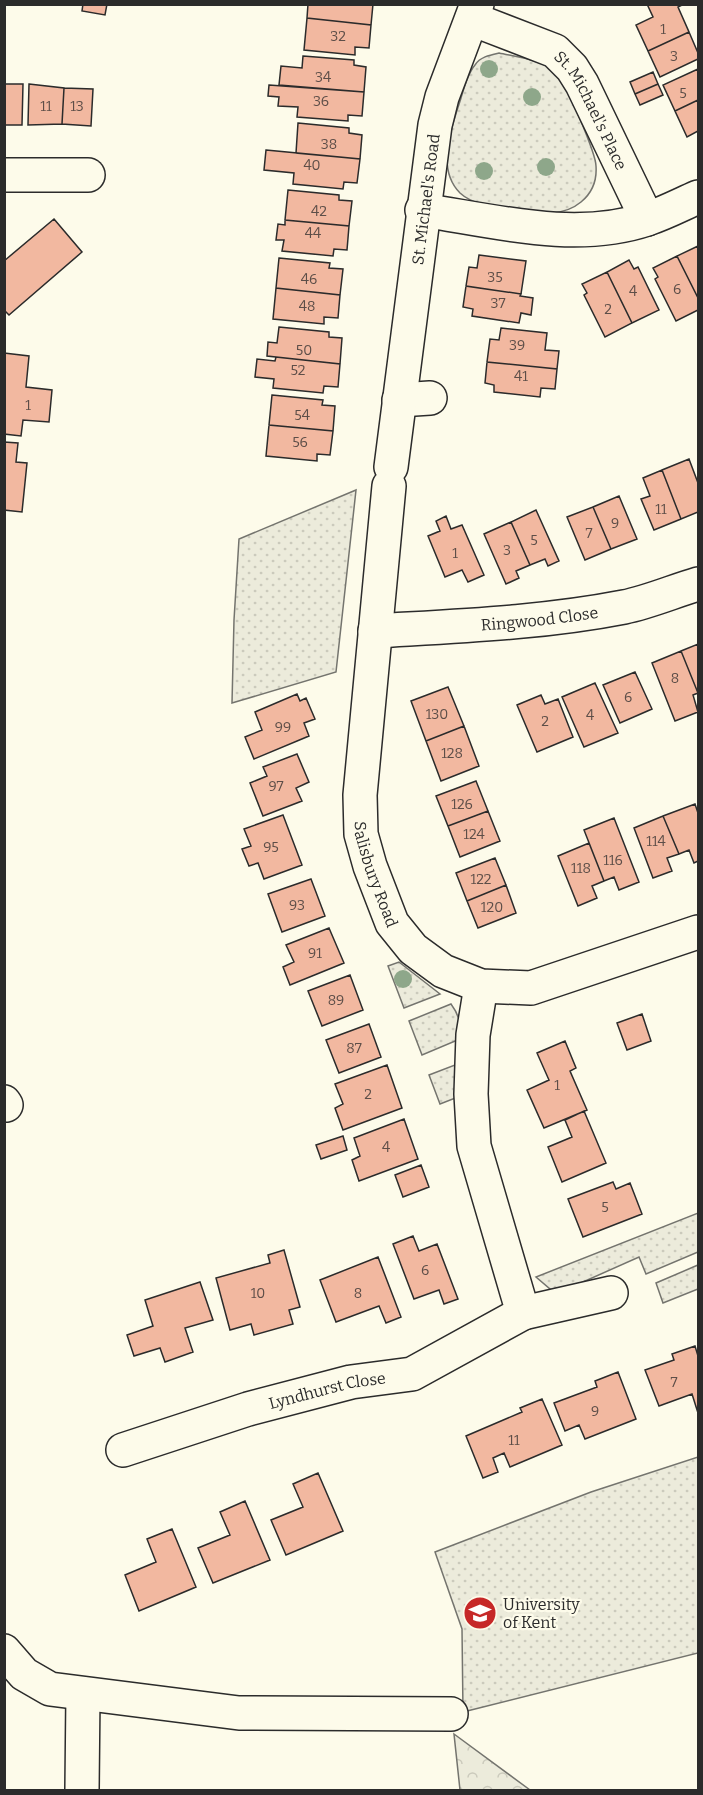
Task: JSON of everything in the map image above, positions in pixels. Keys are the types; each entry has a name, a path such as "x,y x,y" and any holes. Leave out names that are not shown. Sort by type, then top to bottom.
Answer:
{"street":[{"name":"St. Michael's Road","path":"390,476 415,399 423,210 435,125 442,97 474,11"},
{"name":"St. Michael's Place","path":"474,11 555,51 572,68 582,84 647,219"},
{"path":"4,175 88,175"},
{"path":"423,210 564,231 612,227 647,219 699,197"},
{"name":"Salisbury Road","path":"390,476 360,795 361,834 370,866 392,923 413,949 443,971 481,986 531,988 699,932"},
{"name":"Ringwood Close","path":"375,631 483,625 561,617 626,607 699,584"},
{"path":"481,986 473,1035 471,1094 474,1146 523,1313"},
{"name":"Lyndhurst Close","path":"123,1450 248,1409 340,1385 412,1374 523,1313 611,1293"},
{"path":"4,1651 24,1674 50,1689 83,1694 239,1713 451,1713"},
{"path":"82,1791 83,1694"}],"green space":[{"path":"499,53 546,65 558,74 567,90 586,134 596,166 595,181 591,190 574,207 559,212 544,213 488,206 466,198 452,183 448,172 448,147 466,81 480,60"},
{"path":"356,490 336,672 232,703 239,539"},
{"path":"399,962 440,994 404,1008 388,966"},
{"path":"451,1004 459,1021 460,1039 422,1055 409,1021"},
{"path":"460,1063 458,1097 440,1104 429,1075"},
{"path":"698,1213 698,1252 646,1274 639,1257 556,1294 536,1277"},
{"path":"698,1265 698,1289 663,1303 656,1283"},
{"path":"698,1457 698,1653 463,1712 462,1629 435,1552 591,1492"},
{"path":"454,1734 530,1790 460,1790"}],"building":[{"path":"83,4 107,4 105,15 82,11"},
{"path":"308,4 373,4 371,25 307,18"},
{"path":"647,4 684,4 678,7 689,32 648,51 636,25 653,17"},
{"path":"307,18 371,25 369,48 355,47 355,55 304,50"},
{"path":"689,32 698,53 698,59 660,77 648,51"},
{"path":"303,56 354,60 354,65 366,67 364,92 279,85 281,66 302,68"},
{"path":"698,69 698,100 675,111 663,85"},
{"path":"653,72 658,84 635,94 630,82"},
{"path":"4,84 23,84 22,125 4,125"},
{"path":"29,84 64,88 62,124 28,125"},
{"path":"658,84 663,95 640,105 635,94"},
{"path":"269,85 364,92 362,116 348,115 348,121 297,117 298,107 278,106 279,97 268,96"},
{"path":"64,88 93,89 91,126 62,124"},
{"path":"698,100 698,131 687,137 675,111"},
{"path":"298,123 349,128 349,133 362,135 360,159 296,153"},
{"path":"266,150 360,159 357,183 344,182 343,189 293,184 294,173 264,170"},
{"path":"288,190 339,195 339,200 352,201 349,226 285,220"},
{"path":"54,219 82,252 9,315 4,310 4,261"},
{"path":"285,220 349,226 347,250 334,249 333,256 282,251 284,240 276,240 278,224 285,225"},
{"path":"698,246 698,298 677,256"},
{"path":"479,255 526,261 521,294 466,286 469,267 477,268"},
{"path":"677,256 698,298 698,310 676,321 655,279 658,277 653,268"},
{"path":"279,258 330,263 329,268 343,269 340,295 276,288"},
{"path":"629,260 634,269 638,267 659,310 632,323 607,272"},
{"path":"607,272 632,323 605,337 584,295 587,293 582,284"},
{"path":"466,286 521,294 520,296 533,298 531,315 521,313 519,323 472,316 473,309 463,307"},
{"path":"276,288 340,295 338,318 324,317 324,324 273,319"},
{"path":"279,327 329,332 329,337 342,338 340,364 267,356 268,342 277,343"},
{"path":"501,328 547,333 545,350 559,351 557,369 487,362 490,339 499,340"},
{"path":"4,353 29,356 26,387 52,390 49,422 23,420 21,436 4,434"},
{"path":"276,357 340,364 338,387 324,386 323,393 273,388 274,379 255,377 257,359 275,361"},
{"path":"487,362 557,369 555,389 541,388 540,397 494,392 494,385 485,383"},
{"path":"272,395 323,400 322,405 335,406 333,431 269,425"},
{"path":"269,425 333,431 330,455 317,454 317,461 266,456"},
{"path":"4,442 18,443 16,462 27,463 22,512 4,510"},
{"path":"689,459 698,483 698,512 681,519 662,470"},
{"path":"662,470 681,519 654,530 641,499 650,496 643,478"},
{"path":"619,496 637,539 611,549 593,507"},
{"path":"593,507 611,549 585,560 567,517"},
{"path":"536,510 559,561 548,566 545,559 530,565 511,522"},
{"path":"446,516 451,529 462,525 484,575 468,582 462,570 445,577 428,536 440,531 436,521"},
{"path":"511,522 530,565 516,571 519,578 506,584 484,534"},
{"path":"698,644 698,693 681,651"},
{"path":"681,651 698,693 693,695 698,712 675,721 652,663"},
{"path":"635,672 652,709 620,723 603,685"},
{"path":"595,683 618,733 584,747 562,697"},
{"path":"448,687 464,726 426,741 411,701"},
{"path":"297,694 300,701 306,698 315,719 304,723 309,736 254,759 245,737 262,730 255,712"},
{"path":"541,695 545,704 558,699 573,737 537,752 517,705"},
{"path":"464,726 479,766 441,781 426,741"},
{"path":"297,754 309,782 296,788 302,801 263,816 250,783 267,776 263,767"},
{"path":"476,781 488,811 448,826 436,796"},
{"path":"695,804 698,813 698,861 694,863 689,850 679,854 663,816"},
{"path":"488,811 500,841 460,857 448,826"},
{"path":"283,815 302,865 264,879 258,863 249,866 242,849 251,846 244,829"},
{"path":"663,816 679,854 667,858 672,871 653,878 634,828"},
{"path":"614,818 639,882 619,890 614,877 604,881 584,830"},
{"path":"589,843 604,881 592,886 597,898 578,906 558,856"},
{"path":"495,858 506,885 467,901 456,873"},
{"path":"311,879 325,916 282,932 268,894"},
{"path":"506,885 516,913 478,928 467,901"},
{"path":"329,928 344,963 290,985 283,967 294,962 286,945"},
{"path":"350,975 363,1010 322,1026 308,991"},
{"path":"642,1014 651,1041 627,1050 617,1023"},
{"path":"369,1024 381,1057 339,1073 326,1040"},
{"path":"565,1041 576,1068 570,1071 587,1110 544,1128 527,1090 549,1080 537,1053"},
{"path":"387,1065 402,1108 343,1130 335,1108 343,1104 335,1084"},
{"path":"584,1111 606,1163 562,1182 548,1147 572,1137 565,1120"},
{"path":"404,1119 418,1159 359,1181 352,1160 360,1156 354,1138"},
{"path":"343,1136 347,1150 321,1159 316,1145"},
{"path":"421,1165 429,1187 403,1197 395,1175"},
{"path":"613,1182 616,1189 630,1183 642,1214 583,1237 568,1199"},
{"path":"413,1236 419,1251 437,1244 458,1299 444,1304 439,1290 414,1299 393,1244"},
{"path":"284,1250 300,1307 289,1310 293,1324 254,1335 251,1324 230,1330 216,1278 270,1263 268,1255"},
{"path":"378,1257 401,1317 386,1323 379,1306 336,1322 320,1280"},
{"path":"200,1282 213,1320 185,1328 193,1352 165,1362 160,1348 134,1356 127,1335 153,1326 145,1300"},
{"path":"695,1346 698,1356 698,1413 692,1394 659,1406 645,1370 674,1360 672,1354"},
{"path":"618,1372 636,1419 585,1439 579,1425 565,1431 554,1403 597,1387 595,1381"},
{"path":"542,1399 562,1445 510,1467 504,1453 493,1458 498,1472 483,1478 466,1436 522,1412 520,1408"},
{"path":"318,1473 343,1531 286,1555 271,1520 303,1507 293,1484"},
{"path":"245,1501 270,1560 213,1583 198,1548 230,1535 220,1512"},
{"path":"172,1529 196,1587 139,1611 125,1575 156,1562 147,1539"}],"place":[{"name":"University of Kent","path":"480,1613"}]}
